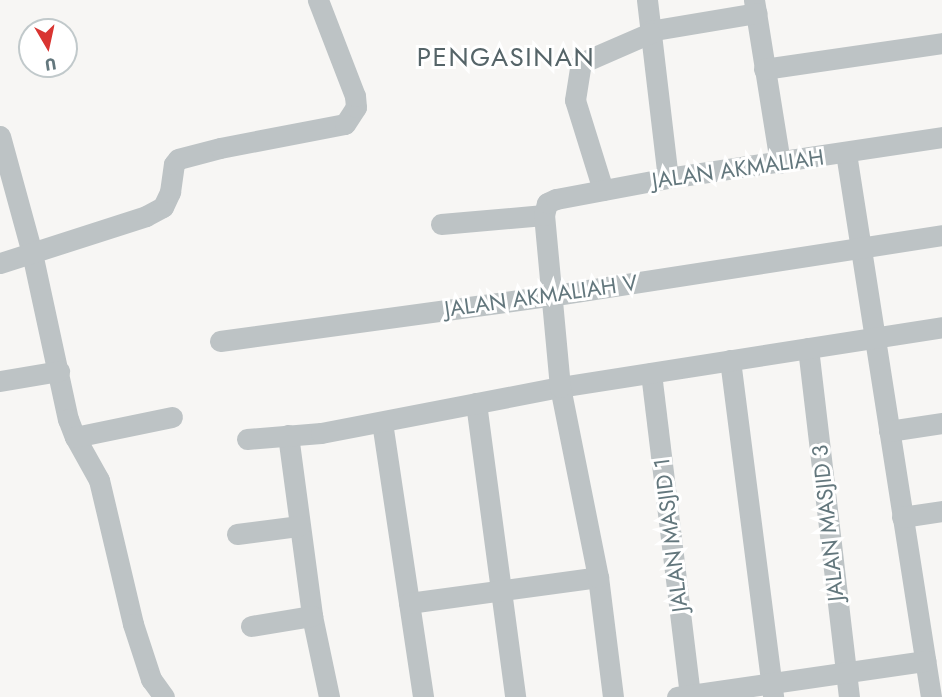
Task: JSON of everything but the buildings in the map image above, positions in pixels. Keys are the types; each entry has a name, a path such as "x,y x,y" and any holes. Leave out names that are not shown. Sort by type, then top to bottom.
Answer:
{"street":[{"path":"0,263 146,216 163,207 170,192 174,164 178,159 220,148 345,124 356,107 356,96 318,0"},
{"path":"647,0 668,178"},
{"path":"603,190 575,100 581,63 650,32 755,6 780,163"},
{"path":"764,69 942,43"},
{"path":"0,136 32,253 75,437 99,480 133,624 151,679 164,697"},
{"name":"JALAN AKMALIAH","path":"544,215 547,203 556,199 668,178 942,137"},
{"path":"846,153 932,697"},
{"path":"441,224 544,215 549,296 560,387 598,577 613,697"},
{"name":"JALAN AKMALIAH V","path":"220,340 549,296 942,235"},
{"path":"247,439 321,433 560,387 942,327"},
{"name":"JALAN MASJID 3","path":"808,348 844,673 849,697"},
{"path":"730,360 772,690"},
{"path":"0,381 59,371"},
{"name":"JALAN MASJID 1","path":"651,373 686,696"},
{"path":"476,403 515,697"},
{"path":"75,437 172,417"},
{"path":"382,422 423,697"},
{"path":"889,431 942,423"},
{"path":"288,435 312,615 328,697"},
{"path":"902,517 942,511"},
{"path":"237,534 299,526"},
{"path":"409,603 598,577"},
{"path":"251,626 312,615"},
{"path":"686,696 772,690 844,673 925,661"}],"district":[{"name":"PENGASINAN","path":"506,58"}]}
